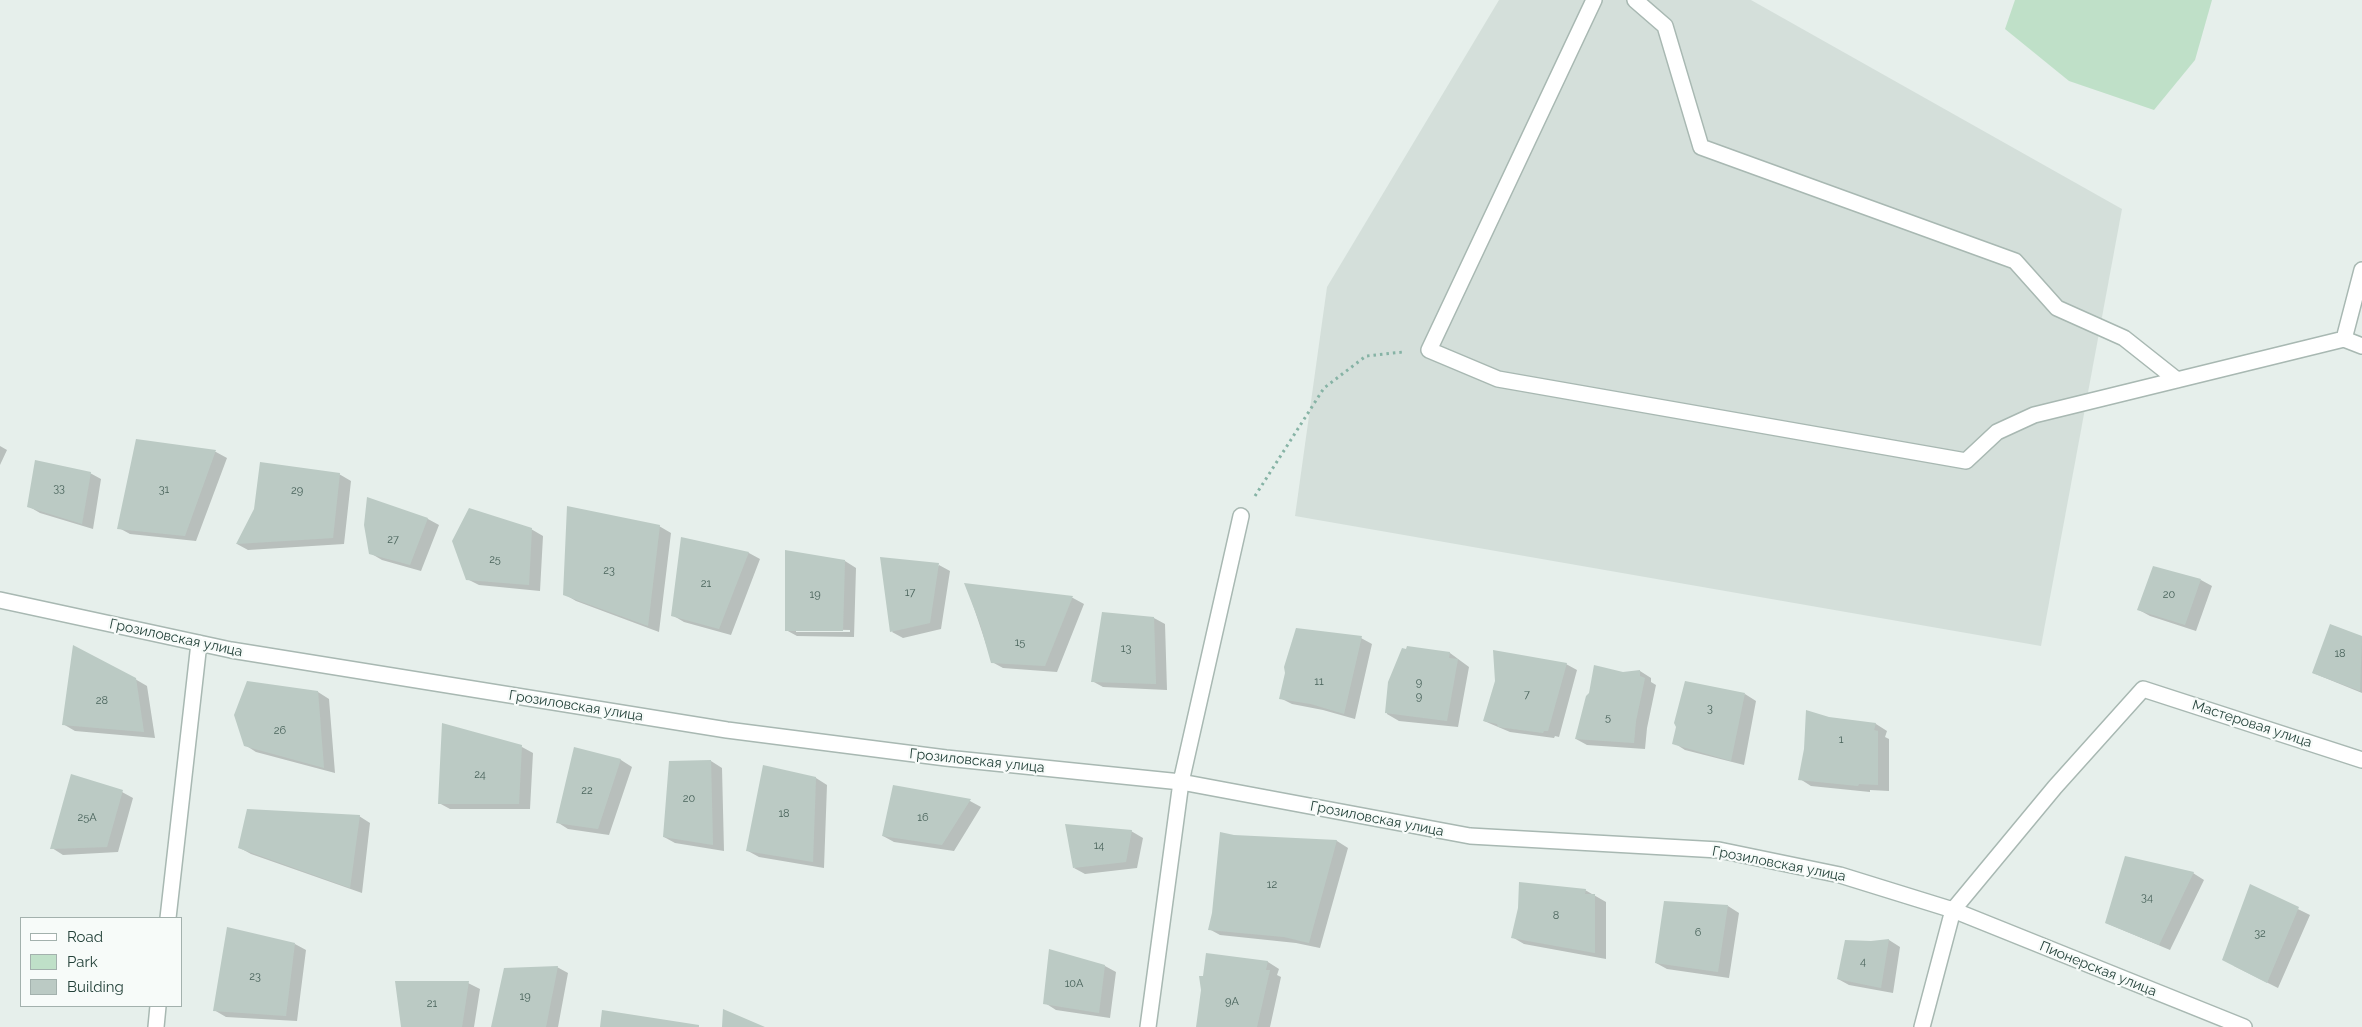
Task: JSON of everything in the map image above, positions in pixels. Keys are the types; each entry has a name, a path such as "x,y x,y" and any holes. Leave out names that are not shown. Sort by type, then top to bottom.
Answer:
{"street":[{"path":"1594,0 1429,350 1498,379 1966,461 1997,432 2034,415 2344,339 2362,346"},
{"path":"1635,0 1666,26 1701,147 2015,261 2057,308 2124,338 2177,380"},
{"path":"2344,339 2362,270"},
{"path":"1148,1027 1181,782 1242,516"},
{"name":"Грозиловская улица","path":"0,600 199,643 727,730 946,758 1181,782 1470,836 1719,850 1840,875 1953,910"},
{"path":"168,917 199,643"},
{"name":"Мастеровая улица","path":"1953,910 2055,787 2143,689 2362,760"},
{"path":"1922,1027 1953,910"},
{"name":"Пионерская улица","path":"1953,910 2244,1027"},
{"path":"156,1027 158,1007"}],"path":[{"path":"1242,516 1324,388 1366,356 1429,350"}],"shaded area":[{"path":"1499,0 1751,0 2122,209 2041,646 1295,516 1327,287"}],"green space":[{"path":"2015,0 2212,0 2195,60 2154,110 2069,81 2005,29"}],"building":[{"path":"136,439 216,450 185,536 117,529"},
{"path":"35,460 91,472 82,524 27,507"},
{"path":"260,462 340,473 333,538 236,544 254,509"},
{"path":"367,497 428,518 410,565 369,554 364,525"},
{"path":"567,506 660,525 648,626 563,595"},
{"path":"469,508 532,528 529,585 466,580 452,541"},
{"path":"681,537 749,552 719,629 671,616"},
{"path":"785,550 845,560 843,631 785,631"},
{"path":"880,557 939,563 930,623 890,632"},
{"path":"2153,566 2201,579 2185,625 2137,610"},
{"path":"964,583 1073,596 1045,666 991,663 980,624"},
{"path":"1102,612 1154,617 1156,684 1091,682"},
{"path":"2330,624 2362,636 2360,691 2312,673"},
{"path":"1296,628 1362,636 1344,714 1311,704 1279,699 1285,673 1284,667"},
{"path":"73,645 136,678 144,732 62,725"},
{"path":"1407,646 1450,652 1449,658 1458,659 1447,721 1385,713 1388,682 1402,648 1406,649"},
{"path":"1493,650 1567,663 1548,731 1543,733 1498,727 1497,724 1483,721 1495,681"},
{"path":"1594,665 1623,672 1640,670 1640,676 1645,678 1636,721 1634,743 1575,739 1586,696 1589,693"},
{"path":"247,681 318,691 324,768 244,746 234,715"},
{"path":"1685,681 1745,693 1731,761 1672,744 1676,727 1674,723"},
{"path":"1806,710 1829,717 1876,723 1874,730 1878,731 1878,785 1859,784 1858,786 1798,780 1804,749"},
{"path":"442,723 522,745 519,804 438,804"},
{"path":"574,747 621,759 598,829 556,823"},
{"path":"711,760 713,845 663,837 669,761"},
{"path":"763,765 816,777 813,862 746,851"},
{"path":"71,774 123,790 107,847 50,849"},
{"path":"893,785 971,799 942,845 882,836"},
{"path":"247,809 360,815 350,888 238,848"},
{"path":"1065,824 1132,830 1126,862 1073,868"},
{"path":"1220,832 1234,835 1337,840 1309,943 1284,937 1208,930 1212,913"},
{"path":"2125,856 2194,872 2159,945 2105,923"},
{"path":"1519,882 1586,889 1585,894 1595,894 1595,953 1511,938 1518,908"},
{"path":"2250,884 2299,907 2267,983 2222,960"},
{"path":"1664,901 1728,905 1718,972 1655,963"},
{"path":"227,927 295,943 286,1016 213,1011"},
{"path":"1889,939 1881,988 1837,979 1845,940 1871,941"},
{"path":"1049,949 1105,965 1099,1013 1043,1004"},
{"path":"1206,953 1268,961 1266,970 1270,970 1257,1027 1196,1027 1201,990 1199,976 1203,976"},
{"path":"558,966 546,1027 491,1027 504,968"},
{"path":"395,981 469,981 462,1027 401,1027"},
{"path":"723,1009 765,1027 722,1027"},
{"path":"602,1010 699,1025 699,1027 600,1027"}]}
